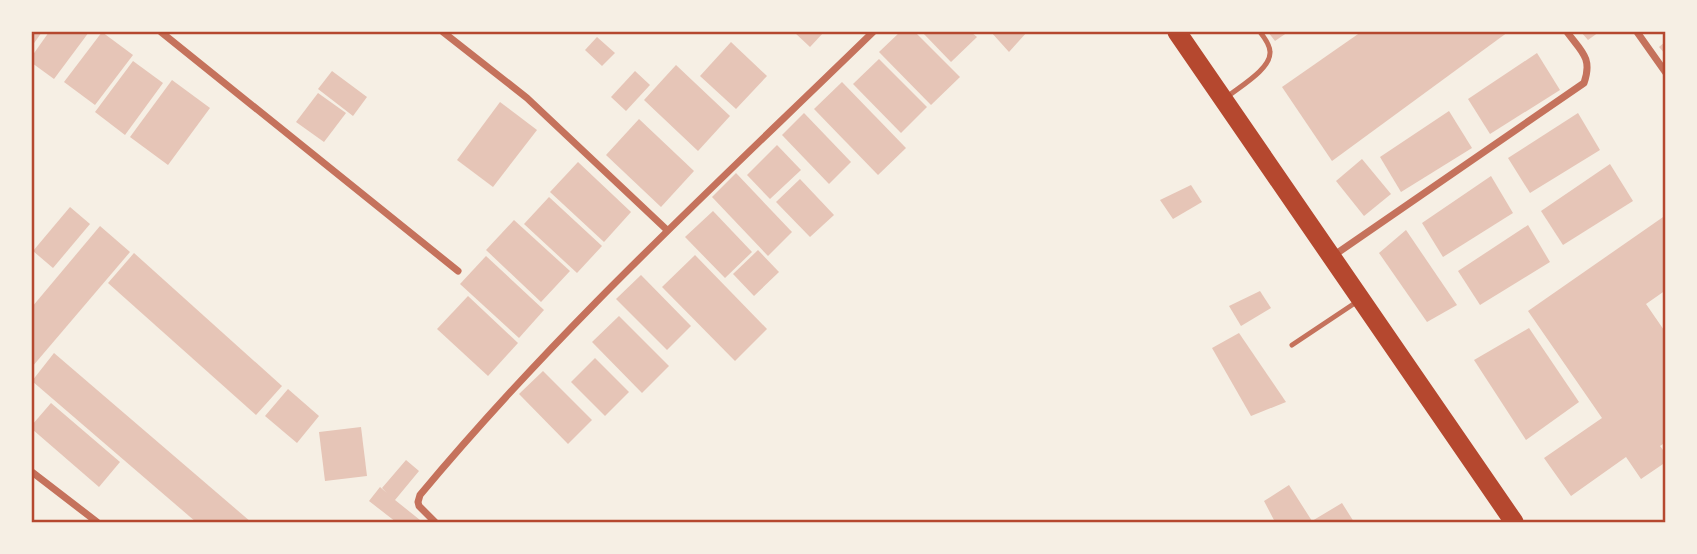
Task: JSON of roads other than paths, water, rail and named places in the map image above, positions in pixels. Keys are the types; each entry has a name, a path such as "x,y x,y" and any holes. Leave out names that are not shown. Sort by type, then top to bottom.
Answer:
{"highway":[{"path":"1177,32 1514,523"}],"street":[{"path":"161,32 458,271"},
{"path":"443,32 527,98 667,230"},
{"path":"435,523 419,506 420,495 533,366 667,230 873,32"},
{"path":"1332,257 1584,83 1589,69 1586,59 1567,32"},
{"path":"1637,32 1665,73"},
{"path":"32,472 96,523"}],"lane":[{"path":"1223,99 1267,64 1270,52 1266,39 1259,32"},
{"path":"1292,345 1361,299"}]}
